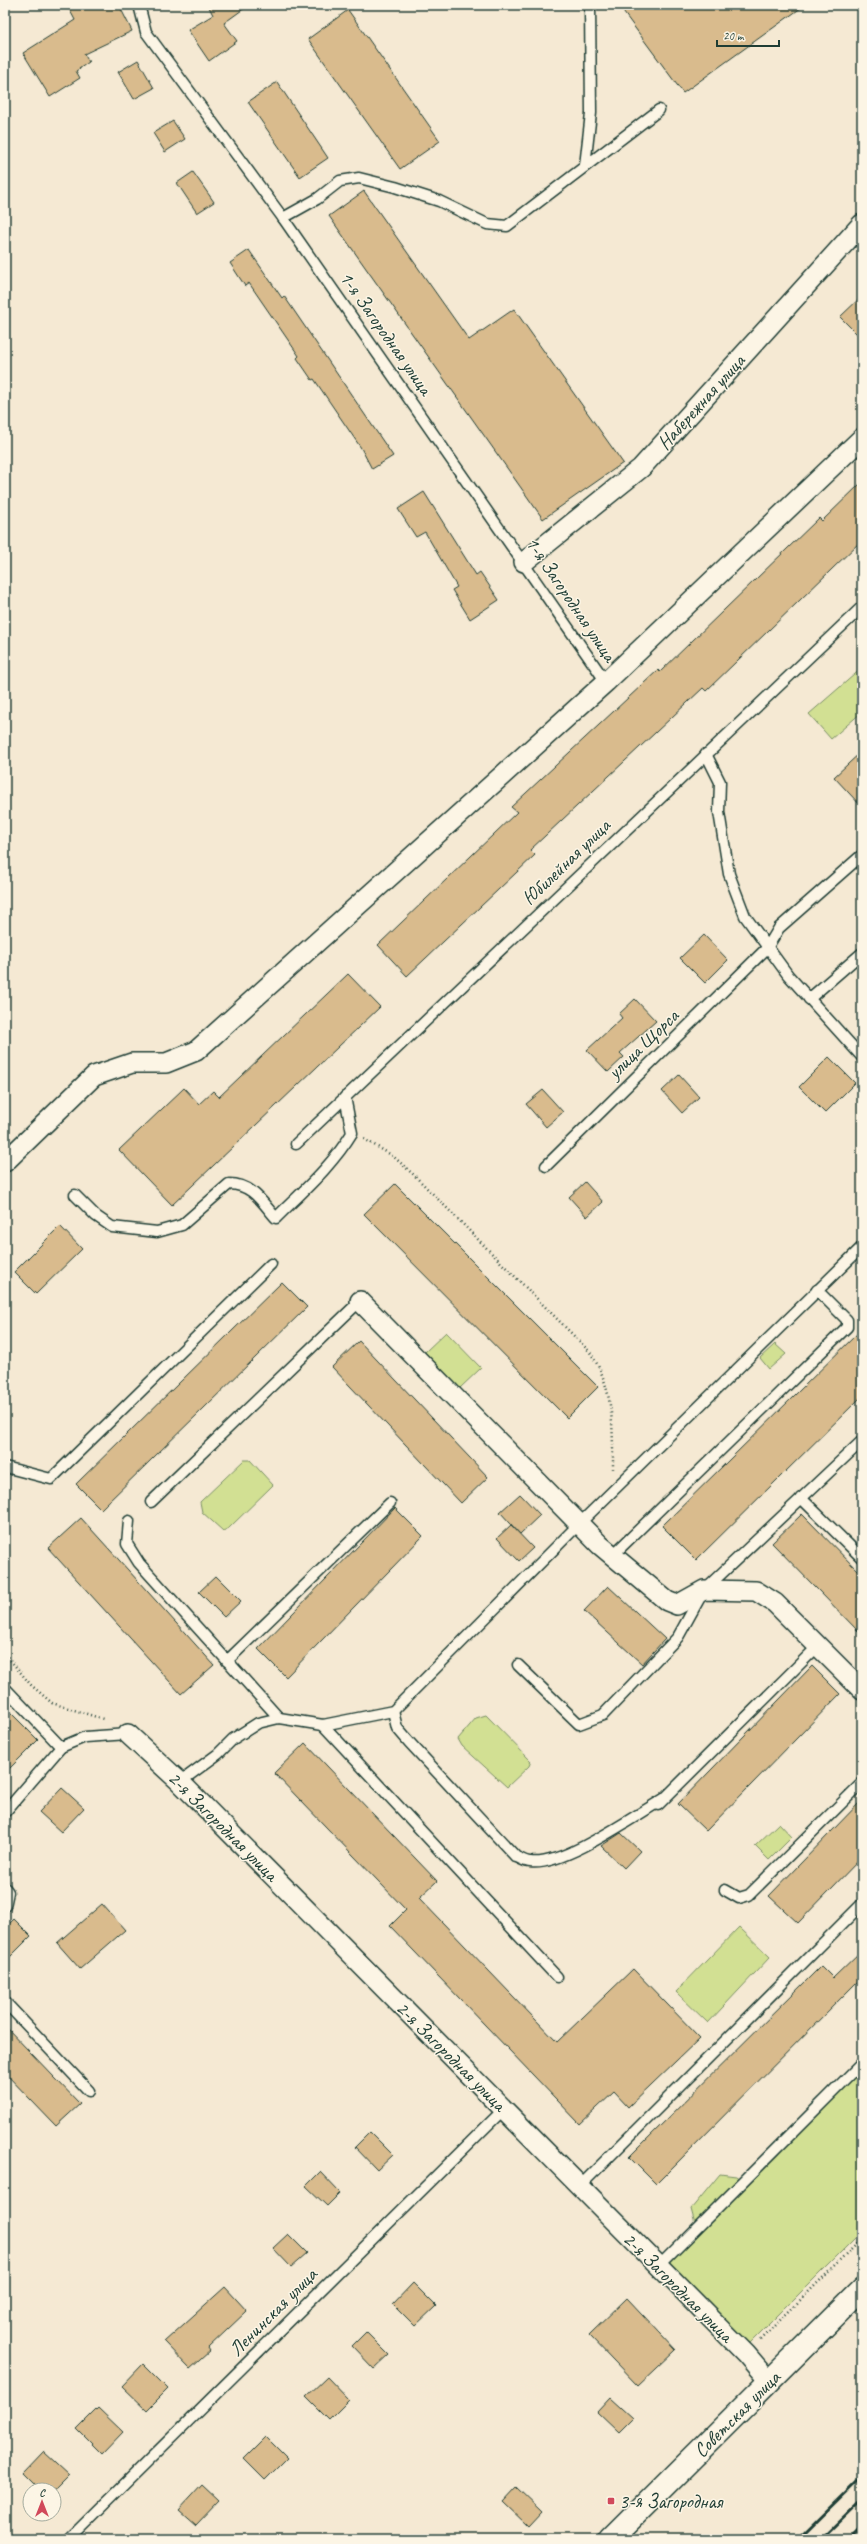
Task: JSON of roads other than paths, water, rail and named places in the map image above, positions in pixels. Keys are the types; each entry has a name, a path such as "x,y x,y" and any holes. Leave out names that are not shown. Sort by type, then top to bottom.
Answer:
{"main road":[{"name":"Советская улица","path":"610,2539 770,2382 862,2289"}],"street":[{"name":"Набережная улица","path":"524,562 640,468 862,224"},
{"path":"5,1162 94,1076 132,1063 166,1063 196,1052 606,682 862,438"},
{"path":"360,1301 579,1524 612,1556 667,1602 677,1605 704,1590 756,1592 775,1603 862,1690"},
{"name":"2-я Загородная улица","path":"128,1734 180,1782 658,2267 746,2354 770,2382"}],"lane":[{"name":"1-я Загородная улица","path":"139,5 146,32 283,218 524,562 606,682"},
{"path":"586,166 591,113 590,5"},
{"path":"283,218 317,199 340,181 359,178 378,182 439,201 487,224 507,226 659,110"},
{"name":"Юбилейная улица","path":"296,1144 862,607"},
{"path":"706,754 720,782 719,812 729,874 745,916 766,948 809,999 862,1057"},
{"name":"улица Щорса","path":"546,1166 766,948 779,928 862,855"},
{"path":"809,999 862,953"},
{"path":"75,1195 96,1216 112,1227 157,1232 182,1225 230,1184 242,1184 257,1196 276,1218 343,1149 352,1133 345,1097"},
{"path":"180,1782 218,1754 233,1739 258,1723 279,1718 323,1725 393,1711 613,1490 862,1247"},
{"path":"5,1466 51,1479 271,1264"},
{"path":"612,1556 847,1327 847,1320 817,1290"},
{"path":"151,1502 360,1301"},
{"path":"518,1665 579,1724 591,1721 603,1714 678,1637 704,1590 862,1441"},
{"path":"801,1498 862,1558"},
{"path":"227,1661 390,1503"},
{"path":"129,1521 127,1544 139,1563 279,1718"},
{"path":"393,1711 397,1728 516,1857 530,1862 544,1862 576,1851 660,1803 818,1646"},
{"path":"5,1688 61,1747"},
{"path":"323,1725 556,1977"},
{"path":"5,1812 61,1747 85,1737 128,1734"},
{"path":"725,1890 739,1898 750,1895 862,1783"},
{"path":"5,1888 8,1892 5,1906"},
{"path":"579,2187 862,1904"},
{"path":"5,2002 89,2091"},
{"path":"658,2267 862,2063"},
{"name":"Ленинская улица","path":"69,2539 503,2110"}],"railway":[{"path":"798,2539 862,2476"},
{"path":"822,2539 862,2500"},
{"path":"849,2539 862,2526"}],"place":[{"name":"3-я Загородная","path":"611,2501"}]}
